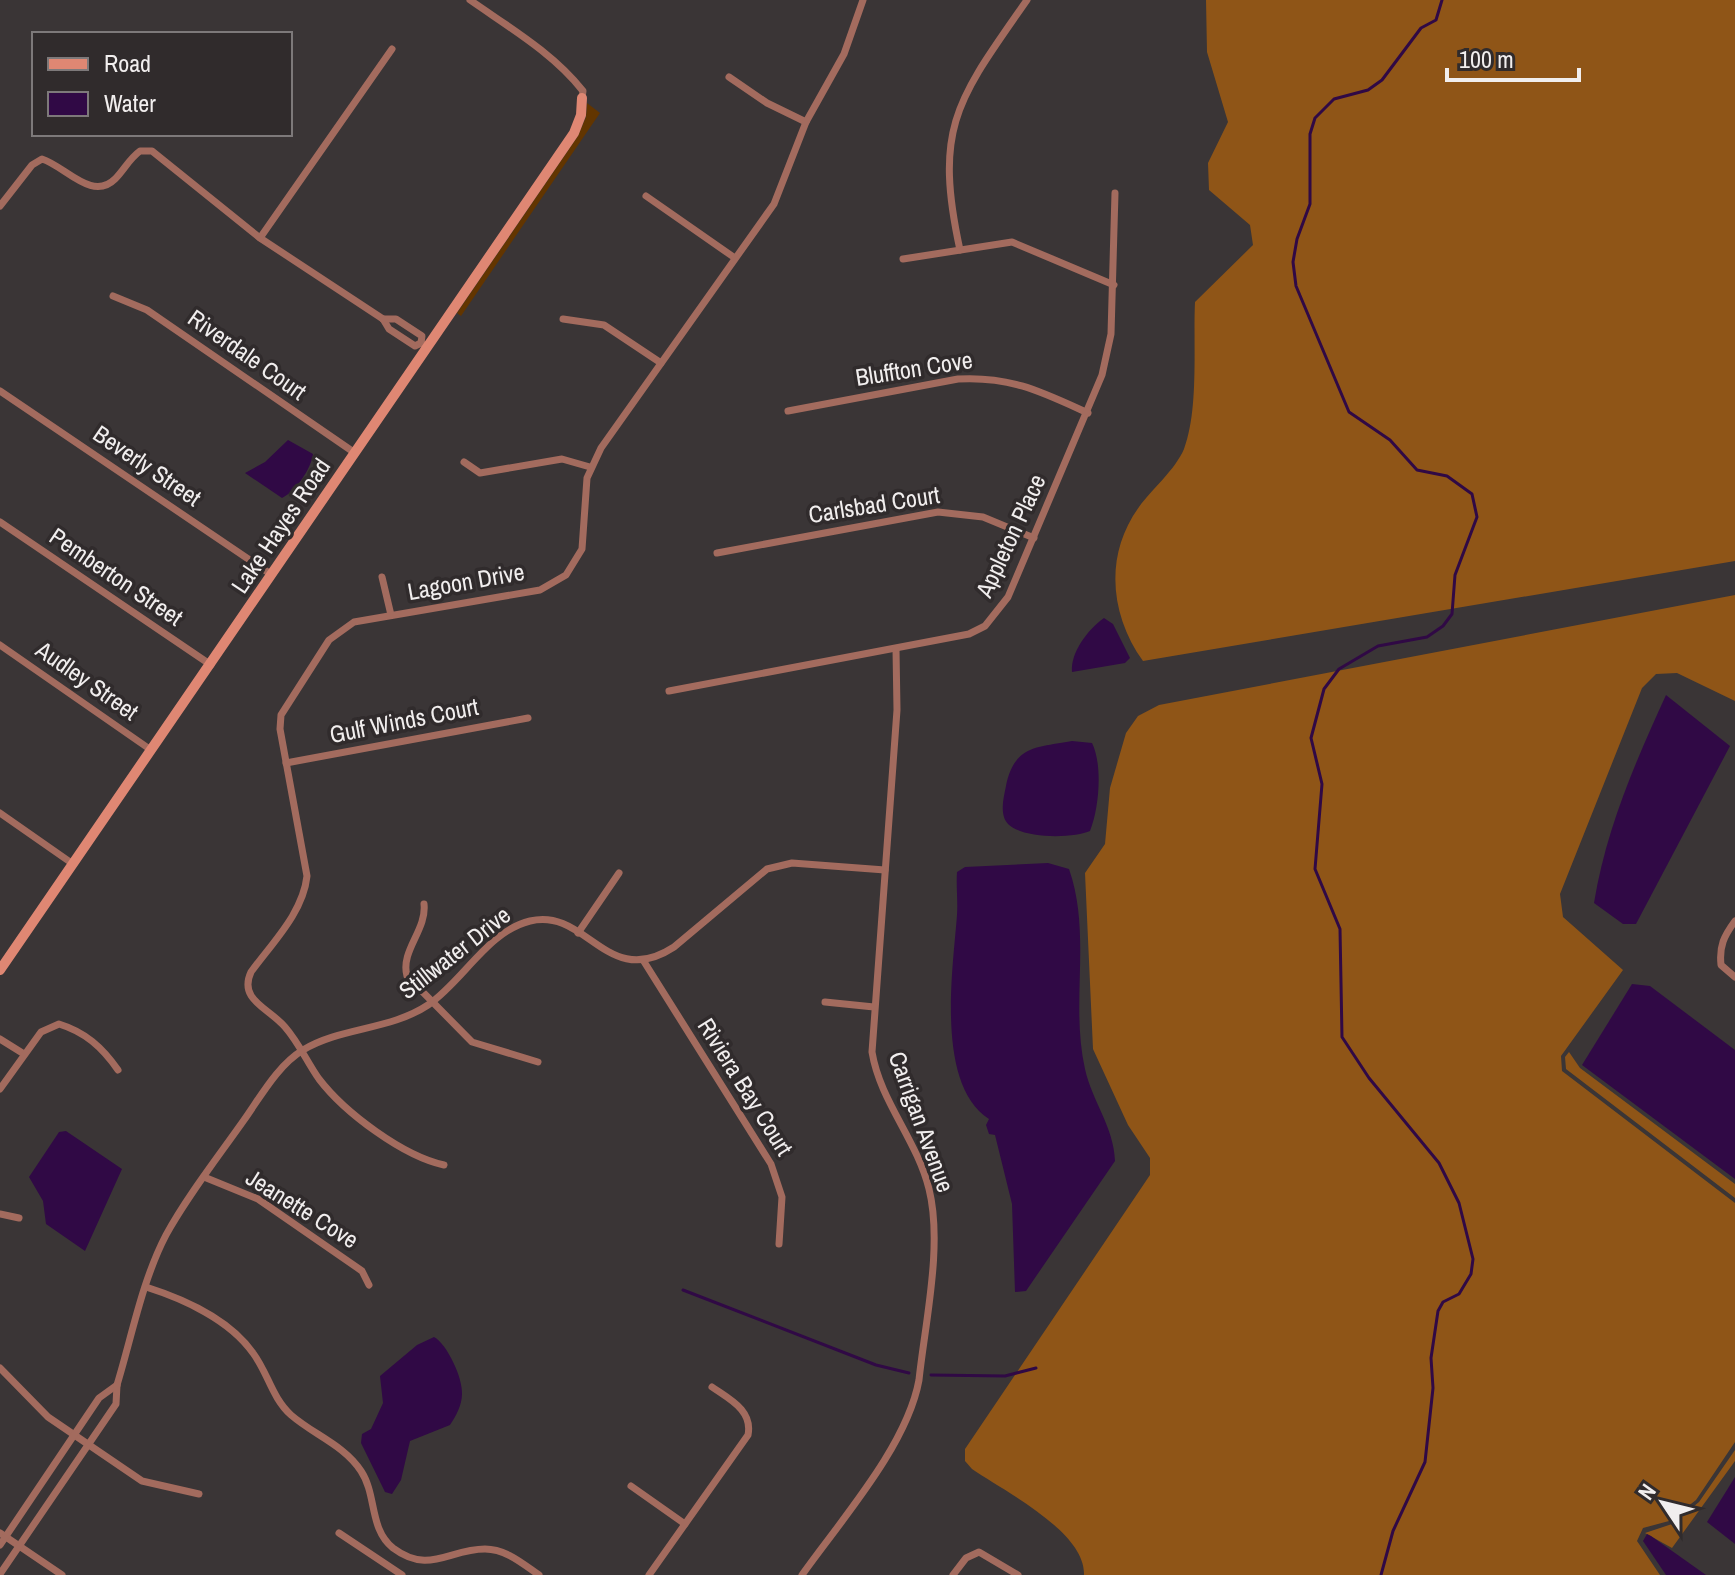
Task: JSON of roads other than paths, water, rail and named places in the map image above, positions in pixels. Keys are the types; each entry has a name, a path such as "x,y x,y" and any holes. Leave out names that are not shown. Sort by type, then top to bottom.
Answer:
{"street":[{"path":"470,0 543,51 571,76 583,91 582,98"},
{"name":"Lagoon Drive","path":"302,1051 275,1016 248,993 246,984 301,904 306,888 307,876 280,729 281,715 329,640 354,622 540,590 566,575 582,549 590,467 774,204 806,122 844,54 863,0"},
{"path":"960,250 948,195 946,166 956,117 974,75 1027,0"},
{"path":"260,238 392,49"},
{"path":"729,77 767,103 806,122"},
{"name":"Lake Hayes Road","path":"1,966 211,665 355,453 424,345 574,133 581,115 582,98"},
{"path":"0,206 32,165 42,159 89,186 100,188 114,181 140,151 152,151 260,238 383,319 389,329 415,346 424,345"},
{"path":"0,188 8,193"},
{"name":"Appleton Place","path":"669,691 969,634 985,626 1008,597 1102,375 1111,334 1115,193"},
{"path":"646,196 735,258"},
{"path":"903,259 1012,242 1114,285"},
{"name":"Riverdale Court","path":"113,296 147,310 355,453"},
{"path":"563,319 604,325 661,363"},
{"name":"Bluffton Cove","path":"788,411 984,377 1033,388 1088,413"},
{"name":"Beverly Street","path":"0,391 272,575"},
{"path":"464,462 480,473 562,459 590,467"},
{"name":"Carlsbad Court","path":"717,553 938,512 983,517 1034,538"},
{"name":"Pemberton Street","path":"0,522 211,665"},
{"path":"382,577 391,615"},
{"name":"Audley Street","path":"0,645 151,750"},
{"name":"Carrigan Avenue","path":"802,1575 898,1439 916,1399 919,1380 933,1215 919,1160 875,1068 874,1007 897,710 896,649"},
{"name":"Gulf Winds Court","path":"286,763 528,718"},
{"path":"0,813 73,864"},
{"path":"643,960 674,947 767,869 792,863 885,870"},
{"path":"578,933 619,873"},
{"path":"424,904 426,920 405,967 407,976 430,1003 472,1042 538,1062"},
{"name":"Stillwater Drive","path":"0,1574 116,1404 117,1385 146,1287 166,1237 267,1087 302,1051 412,1014 430,1003 515,927 550,920 578,933 613,956 643,960"},
{"path":"1735,921 1722,939 1720,953 1721,965 1735,977"},
{"name":"Riviera Bay Court","path":"643,960 771,1164 782,1197 779,1244"},
{"path":"825,1002 874,1007"},
{"path":"0,1089 41,1032 59,1024 77,1029 105,1050 118,1070"},
{"path":"0,1039 24,1054"},
{"path":"302,1051 319,1078 356,1116 422,1160 444,1165"},
{"name":"Jeanette Cove","path":"204,1177 258,1199 362,1271 369,1285"},
{"path":"0,1214 19,1218"},
{"path":"146,1287 191,1304 238,1336 254,1354 277,1400 291,1415 356,1464 369,1486 382,1537 393,1549 421,1561 435,1562 470,1551 499,1551 539,1575"},
{"path":"0,1368 30,1401 142,1481 199,1494"},
{"name":"Stillwater Drive","path":"0,1545 3,1535 99,1398 117,1385"},
{"path":"649,1575 748,1435 750,1425 743,1410 712,1387"},
{"path":"631,1486 685,1524"},
{"path":"339,1533 402,1575"},
{"path":"3,1535 62,1575"},
{"path":"953,1575 966,1558 979,1552 1018,1575"}],"water":[{"path":"288,440 313,454 302,479 282,498 245,473 265,462"},
{"path":"1104,618 1113,624 1130,658 1125,663 1072,672 1081,642"},
{"path":"1666,695 1730,746 1636,924 1623,924 1594,903 1599,876 1633,771"},
{"path":"1072,741 1092,743 1098,763 1097,799 1090,831 1043,836 1029,834 1009,825 1004,817 1003,802 1008,777 1016,760 1034,749"},
{"path":"1048,863 1069,869 1076,894 1081,1044 1088,1081 1111,1137 1115,1161 1026,1291 1015,1292 1012,1204 995,1135 989,1134 986,1125 989,1119 972,1102 961,1080 954,1053 951,994 957,872 965,867"},
{"path":"1632,984 1650,986 1735,1050 1735,1179 1582,1065"},
{"path":"66,1131 122,1169 85,1251 46,1224 43,1201 29,1177 59,1132"},
{"path":"434,1337 449,1354 457,1371 462,1387 460,1406 450,1425 410,1441 401,1480 392,1494 385,1492 361,1443 362,1434 371,1429 383,1403 380,1376 417,1345"},
{"path":"1735,1477 1735,1544 1707,1522"},
{"path":"1647,1534 1706,1575 1666,1575 1643,1541"}],"waterway":[{"path":"1381,1575 1393,1531 1425,1462 1433,1388 1431,1358 1438,1311 1443,1302 1459,1294 1471,1274 1473,1259 1459,1203 1439,1163 1369,1078 1342,1037 1340,929 1315,869 1322,784 1311,738 1324,689 1339,669 1378,646 1427,637 1443,626 1452,614 1455,575 1477,517 1472,494 1447,476 1417,470 1390,440 1349,412 1296,286 1293,262 1297,239 1310,204 1310,134 1315,118 1334,99 1368,90 1382,80 1421,28 1436,20 1442,0"},
{"path":"683,1290 876,1365 909,1373"},
{"path":"931,1375 1005,1376 1036,1368"}]}
